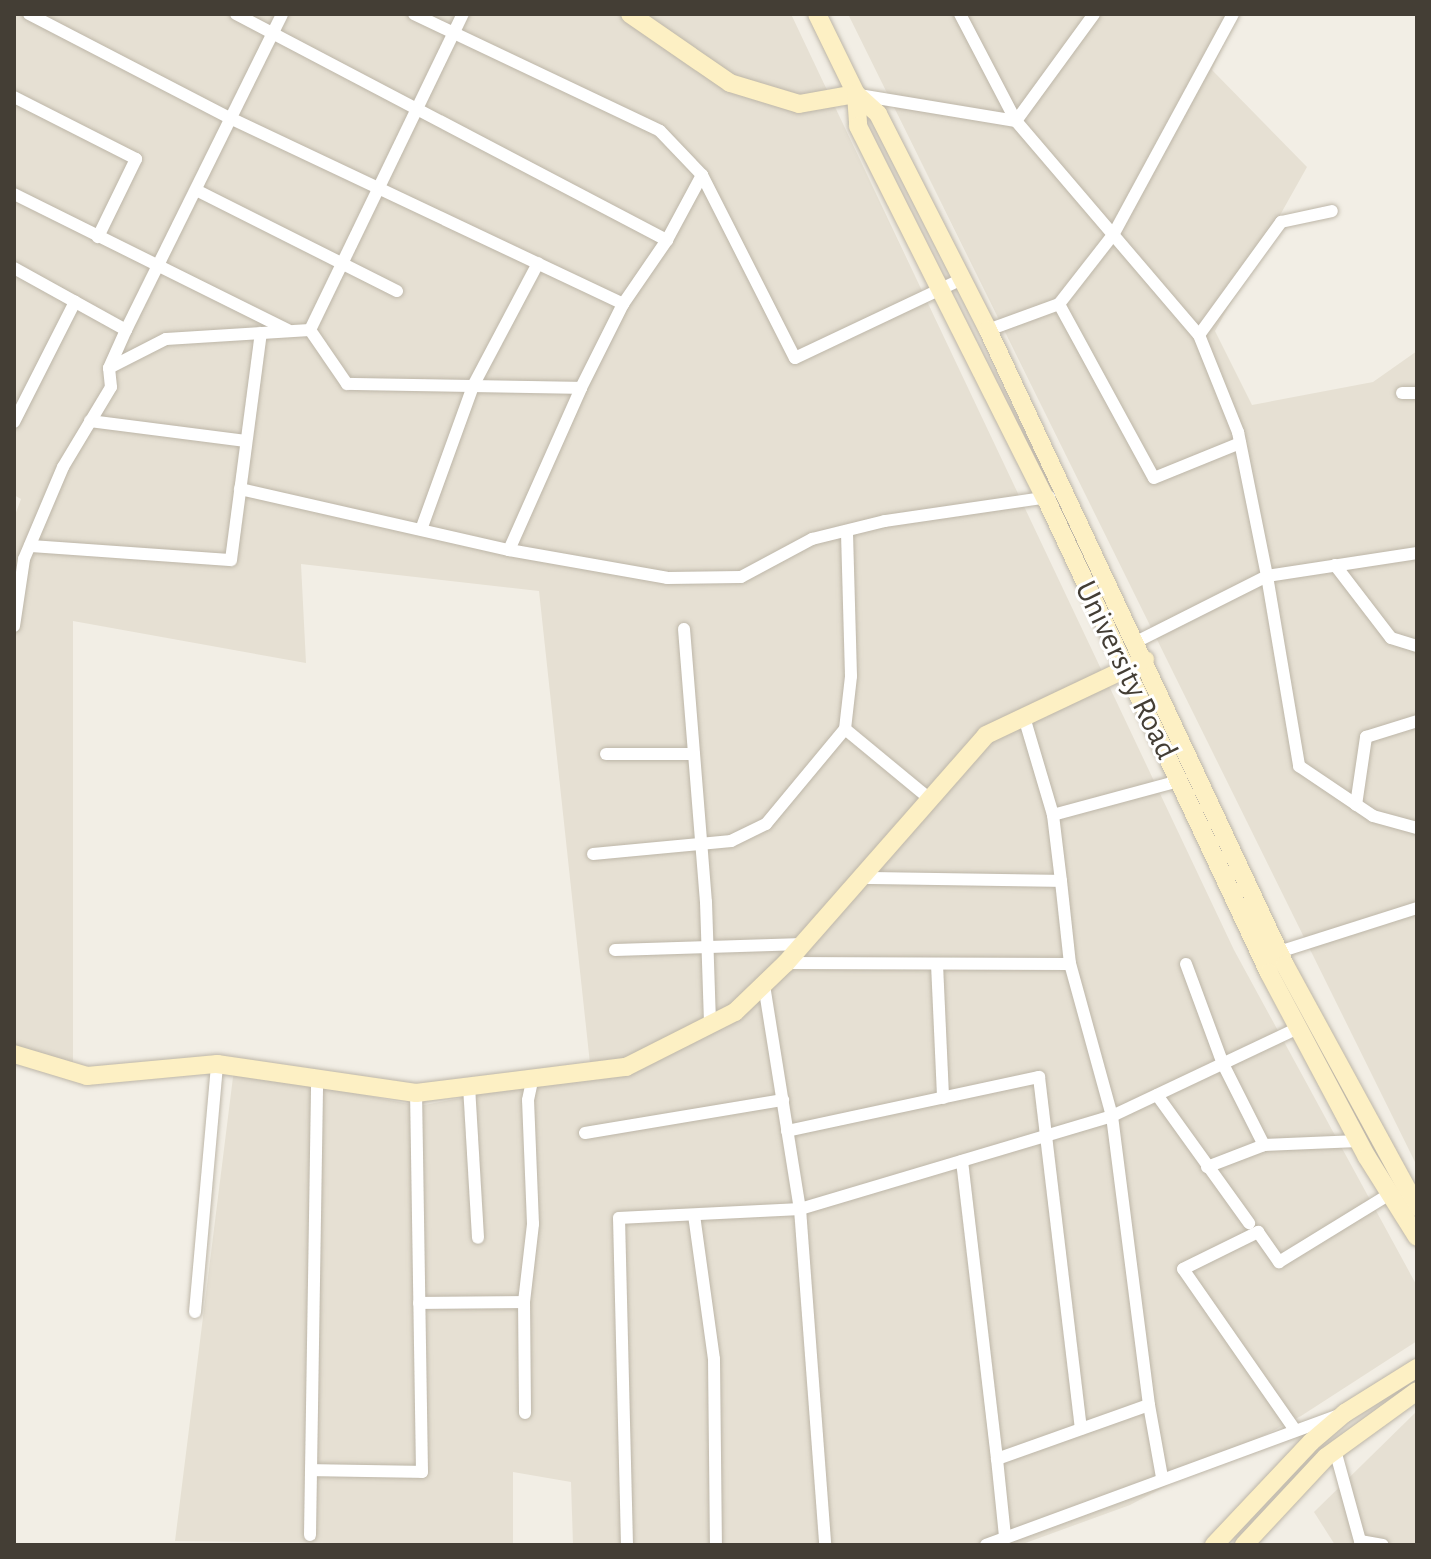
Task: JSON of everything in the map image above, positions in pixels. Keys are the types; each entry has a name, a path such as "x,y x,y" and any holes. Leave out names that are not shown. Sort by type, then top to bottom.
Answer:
{"street":[{"path":"29,14 230,118 623,304"},
{"path":"236,14 667,240"},
{"path":"14,626 30,546 63,467 111,387 109,368 126,330 282,14"},
{"path":"414,14 660,131 702,175 795,358 962,279"},
{"path":"310,330 463,14"},
{"path":"630,14 730,83 799,104 856,94 1016,121"},
{"name":"University Road","path":"817,14 856,94 878,114 988,330 1279,952 1417,1207"},
{"path":"960,14 1016,121 1199,335 1240,443 1267,576 1299,766 1373,816 1417,828"},
{"path":"1016,121 1094,14"},
{"path":"988,330 1059,304 1113,235 1233,14"},
{"name":"University Road","path":"856,94 858,126 1046,499 1125,671 1298,1028 1388,1195 1417,1237"},
{"path":"14,97 136,159 98,237"},
{"path":"509,550 581,388 623,304 667,240 702,175"},
{"path":"196,190 397,291"},
{"path":"14,194 291,332"},
{"path":"1199,335 1281,222 1332,211"},
{"path":"422,527 473,386 538,263"},
{"path":"14,268 126,330"},
{"path":"14,422 75,302"},
{"path":"1059,304 1154,478 1240,443"},
{"path":"310,330 347,384 581,388"},
{"path":"109,368 166,339 310,330"},
{"path":"30,546 231,560 261,333"},
{"path":"1402,393 1417,393"},
{"path":"90,421 246,441"},
{"path":"240,489 422,527 509,550 653,576 705,579 741,577 812,539 1046,499 1065,492"},
{"path":"593,854 731,841 766,824 845,729 851,676 847,531"},
{"path":"1136,642 1267,576 1417,553"},
{"path":"1335,565 1391,638 1416,645"},
{"path":"684,629 702,846 710,1025"},
{"path":"14,1054 87,1076 217,1064 416,1093 626,1067 735,1012 786,963 986,735 1145,660"},
{"path":"1024,717 1053,815 1070,964 1112,1116 1149,1405 1162,1477"},
{"path":"1356,805 1366,737 1417,721"},
{"path":"845,729 930,799"},
{"path":"606,754 694,754"},
{"path":"1053,815 1179,781"},
{"path":"861,878 1061,881"},
{"path":"1279,952 1417,908"},
{"path":"615,950 803,944"},
{"path":"786,963 1070,964"},
{"path":"937,964 943,1098"},
{"path":"1186,964 1223,1064 1264,1145"},
{"path":"764,985 800,1209 825,1545"},
{"path":"627,1545 619,1218 800,1209 1112,1116 1298,1028"},
{"path":"195,1312 217,1064"},
{"path":"525,1413 524,1302 533,1224 528,1100 533,1077"},
{"path":"787,1131 1039,1077 1049,1135 1081,1429"},
{"path":"310,1535 317,1079"},
{"path":"469,1086 478,1238"},
{"path":"311,1470 422,1472 416,1093"},
{"path":"1157,1095 1249,1223"},
{"path":"585,1133 783,1100"},
{"path":"1207,1167 1264,1145 1358,1141"},
{"path":"962,1161 1005,1536"},
{"path":"1295,1430 1183,1269 1258,1232 1279,1262 1388,1195"},
{"path":"694,1215 714,1359 716,1545"},
{"path":"419,1303 524,1302"},
{"path":"1214,1545 1345,1413 1417,1368"},
{"path":"1244,1545 1335,1450 1417,1391"},
{"path":"997,1459 1149,1405"},
{"path":"986,1545 1162,1477 1345,1413"},
{"path":"1335,1450 1359,1543 1383,1545"}],"shaded area":[{"path":"14,14 791,14 1234,950 1417,1286 1417,1341 1301,1416 1130,1505 1020,1545 573,1545 571,1482 513,1472 513,1545 175,1541 234,1069 419,1106 591,1073 539,591 301,564 306,663 73,621 73,1068 14,1063 14,518 21,499 14,495"},
{"path":"848,14 1237,14 1212,70 1307,167 1215,331 1252,405 1373,382 1417,351 1417,1166"},
{"path":"1417,1411 1417,1545 1335,1545 1314,1512"}]}
